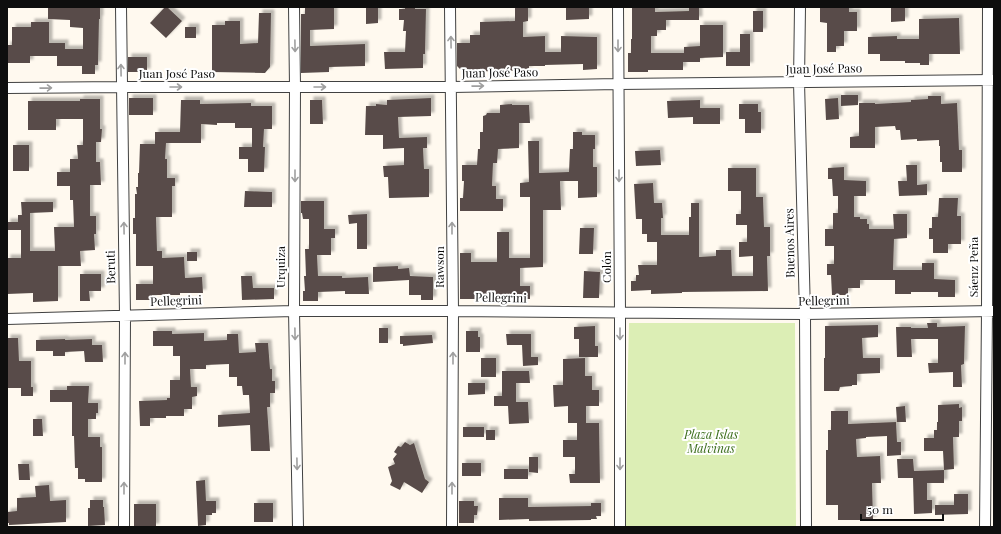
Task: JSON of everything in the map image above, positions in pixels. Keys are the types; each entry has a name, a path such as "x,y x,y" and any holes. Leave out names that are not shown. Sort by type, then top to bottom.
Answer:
{"street":[{"name":"Beruti","path":"120,7 125,316 124,527"},
{"name":"Urquiza","path":"294,7 294,310 298,527"},
{"name":"Rawson","path":"450,7 452,87 453,311 452,527"},
{"name":"Colón","path":"618,7 620,527"},
{"name":"Buenos Aires","path":"800,7 799,82 805,314 806,527"},
{"name":"Sáenz Peña","path":"985,527 991,311 991,80 988,7"},
{"name":"Juan José Paso","path":"7,88 452,87 991,80"},
{"name":"Pellegrini","path":"7,319 294,310 805,314 991,311"}],"green space":[{"name":"Plaza Islas Malvinas","path":"629,323 795,323 796,527 624,526"}],"building":[{"path":"48,7 100,7 98,65 95,65 95,74 82,74 82,66 57,66 57,56 30,56 30,63 7,63 7,45 12,45 12,27 31,27 31,22 49,22 49,43 65,43 65,49 83,49 83,28 70,27 70,20 48,19"},
{"path":"165,7 167,7 182,21 166,38 150,23"},
{"path":"305,7 334,7 334,29 310,30 310,46 365,44 365,66 329,67 329,72 301,73 301,14 305,14"},
{"path":"366,7 378,7 378,23 366,24"},
{"path":"405,7 426,9 425,54 423,54 423,68 385,69 384,52 405,52 406,31 403,31 404,20 399,20 399,9 405,9"},
{"path":"515,7 528,7 528,21 523,22 523,37 545,36 545,52 561,52 561,36 597,37 597,69 583,70 583,64 529,66 529,70 463,72 457,66 457,43 470,43 470,35 480,35 480,22 515,21"},
{"path":"566,7 589,7 589,19 566,20"},
{"path":"632,7 655,7 655,12 689,11 689,7 699,7 699,20 666,20 666,30 657,30 657,36 651,36 651,53 684,53 684,47 700,46 700,25 723,25 723,57 700,58 700,62 683,62 683,70 648,70 648,72 628,72 628,53 631,53 632,39"},
{"path":"820,7 849,7 849,12 857,12 857,31 844,31 844,46 836,46 836,52 827,52 827,23 820,22"},
{"path":"891,7 905,7 905,21 891,22"},
{"path":"753,11 763,11 763,32 753,32"},
{"path":"259,13 271,13 270,67 265,73 212,72 212,25 225,25 225,21 240,21 240,44 258,43"},
{"path":"959,18 960,54 929,54 929,65 920,65 920,63 905,63 905,61 880,61 880,54 868,54 868,37 897,36 897,39 919,39 919,19"},
{"path":"185,27 196,27 196,38 185,38"},
{"path":"740,34 750,34 750,66 726,66 726,52 740,52"},
{"path":"128,57 147,57 147,72 128,72"},
{"path":"841,95 858,95 858,105 841,106"},
{"path":"928,96 941,96 941,104 957,103 959,150 962,150 962,172 942,172 939,140 901,140 900,130 896,130 895,126 875,127 875,148 850,148 850,137 859,136 859,103 875,104 911,102 911,100 928,99"},
{"path":"129,98 153,98 153,115 129,115"},
{"path":"431,98 431,116 398,117 399,138 427,137 427,148 423,148 424,169 429,169 429,197 389,198 388,177 384,177 383,166 404,165 404,148 383,149 383,135 365,135 366,106 376,106 376,104 387,105 387,100"},
{"path":"838,98 839,119 826,120 825,99"},
{"path":"80,99 100,99 100,129 102,129 101,142 96,142 96,162 100,162 101,185 90,185 90,216 96,216 96,234 94,234 95,250 80,251 81,266 58,266 58,301 33,302 33,293 7,294 7,258 21,258 21,230 7,230 7,222 18,222 18,215 22,215 21,202 53,202 53,212 30,213 30,251 55,251 54,227 74,227 73,200 70,200 70,186 57,186 57,172 70,172 70,159 78,159 77,145 83,145 83,119 56,119 56,130 28,130 28,101 80,101"},
{"path":"181,100 200,100 200,104 251,103 251,106 272,106 272,129 264,129 264,172 248,172 248,159 239,159 239,147 252,147 252,128 235,128 235,123 217,123 217,125 201,124 201,143 166,143 165,159 167,159 167,178 175,178 175,186 172,186 172,217 156,217 157,251 162,251 162,258 184,257 185,278 202,277 203,293 152,295 152,300 136,300 136,284 153,284 153,266 136,266 136,234 133,234 135,194 137,194 136,187 138,187 140,144 155,144 155,132 180,132"},
{"path":"310,100 322,100 323,124 310,124"},
{"path":"700,100 700,108 720,108 720,124 693,124 693,117 668,118 667,101"},
{"path":"739,104 758,104 758,112 761,112 761,133 745,133 745,119 739,119"},
{"path":"500,105 529,105 530,123 519,123 519,148 498,149 497,163 493,163 492,186 496,186 496,199 503,199 503,211 460,211 460,198 463,198 464,181 462,181 462,165 477,165 478,149 480,149 480,132 483,132 483,116 487,113 500,113"},
{"path":"573,132 582,132 582,135 595,135 593,167 597,167 597,197 578,198 578,181 560,181 561,210 543,210 543,267 520,268 520,286 530,286 530,299 460,299 460,253 471,253 471,262 497,262 497,232 509,232 509,258 530,258 530,197 520,197 520,183 529,182 528,141 539,141 539,173 569,172 570,149 573,149"},
{"path":"13,145 29,145 29,171 13,171"},
{"path":"660,150 661,165 636,166 635,151"},
{"path":"906,165 917,165 917,185 927,184 927,195 899,196 898,181 907,181"},
{"path":"844,167 844,180 866,181 866,196 854,196 854,217 867,219 869,229 894,229 893,214 907,214 907,238 894,239 893,270 922,270 922,263 934,263 934,279 955,280 955,297 938,297 938,292 911,292 911,294 895,294 895,280 860,280 860,288 848,288 848,295 832,295 831,275 827,275 827,264 834,264 834,246 825,246 825,229 833,229 833,213 838,213 838,196 833,196 832,179 828,179 828,168"},
{"path":"728,168 756,168 756,197 763,197 764,227 770,227 770,256 767,256 768,291 682,292 651,294 651,290 631,291 631,281 636,281 636,275 639,275 638,265 657,265 657,242 647,242 647,234 642,234 642,219 636,219 634,184 653,183 654,203 662,203 663,218 661,218 661,235 689,235 691,203 699,203 699,257 716,256 716,250 731,250 732,276 753,276 753,256 739,257 739,242 747,242 747,225 736,225 736,214 741,214 741,191 728,191"},
{"path":"245,191 272,192 272,207 244,207"},
{"path":"939,198 958,198 957,216 961,216 961,244 948,244 948,253 933,253 933,239 929,239 929,228 932,228 932,217 938,217"},
{"path":"301,201 324,201 324,229 335,229 335,238 331,238 331,255 317,255 318,276 342,276 342,278 368,277 369,294 345,294 345,291 318,292 318,301 303,301 303,291 305,291 304,276 306,276 305,249 309,249 309,219 303,219 301,213"},
{"path":"367,214 367,249 357,249 357,223 349,224 348,215"},
{"path":"580,228 594,228 593,254 579,254"},
{"path":"187,252 197,252 197,261 187,261"},
{"path":"398,266 398,269 409,268 410,276 433,277 433,300 421,300 421,295 409,295 409,280 373,282 373,267"},
{"path":"584,271 600,272 599,298 583,298"},
{"path":"80,274 101,274 101,291 89,291 90,301 80,301"},
{"path":"241,276 252,276 253,288 274,288 274,299 242,300"},
{"path":"927,323 937,323 937,327 965,326 964,364 961,365 962,387 953,387 953,372 929,373 928,363 938,363 938,339 911,339 912,357 897,357 896,327 928,328"},
{"path":"878,325 878,337 862,338 863,358 880,358 880,373 857,374 857,385 840,387 839,391 824,391 825,326"},
{"path":"595,326 595,346 598,346 598,357 579,357 579,339 574,339 574,327"},
{"path":"379,328 388,328 388,343 379,343"},
{"path":"153,331 172,331 172,334 204,333 204,341 227,340 227,334 238,334 239,353 256,352 255,343 268,343 270,369 272,369 272,381 275,381 275,393 270,393 270,407 267,407 270,451 251,451 250,425 218,427 218,415 250,413 249,395 243,395 242,386 237,386 237,377 229,377 229,364 206,365 206,369 190,369 191,387 197,387 197,396 192,397 192,409 184,409 184,416 150,418 150,426 140,426 139,401 167,400 167,398 170,398 170,380 180,380 180,356 173,356 173,346 153,346"},
{"path":"466,331 478,331 478,337 480,337 480,352 466,352"},
{"path":"506,334 531,334 531,357 538,357 538,365 523,366 522,345 507,345"},
{"path":"432,335 433,343 403,346 403,344 400,344 400,336"},
{"path":"7,338 18,338 19,361 31,361 31,387 33,387 33,396 21,396 21,388 7,388"},
{"path":"92,339 92,345 102,345 103,362 85,362 84,351 65,352 65,356 53,356 53,351 36,351 36,340"},
{"path":"481,358 496,358 496,377 481,377"},
{"path":"585,358 585,376 592,376 592,390 599,390 599,406 586,406 586,423 599,423 600,483 570,483 569,474 575,474 575,457 563,457 563,440 577,440 577,423 568,423 568,406 554,407 553,385 563,385 563,359"},
{"path":"502,371 529,371 530,383 516,383 516,402 528,402 529,423 509,424 508,406 494,406 494,396 502,396"},
{"path":"468,383 485,383 485,394 468,395"},
{"path":"67,386 89,386 88,403 98,403 98,413 96,413 96,419 88,419 88,437 100,437 100,447 102,447 102,482 85,482 85,479 78,479 78,468 75,468 74,436 72,436 72,402 50,402 50,390 67,390"},
{"path":"959,404 959,408 962,407 962,421 959,421 959,437 953,437 954,469 944,470 943,451 924,451 924,438 934,438 934,430 937,430 938,422 938,405"},
{"path":"905,406 906,422 897,422 896,407"},
{"path":"831,411 848,411 848,424 896,422 897,442 901,442 901,455 887,456 887,436 856,439 857,457 880,456 881,483 872,483 873,520 838,520 838,505 826,505 826,450 828,450 828,430 831,430"},
{"path":"33,419 42,419 43,436 33,436"},
{"path":"463,427 484,427 484,437 463,437"},
{"path":"486,430 495,430 495,440 486,440"},
{"path":"405,442 410,445 414,443 425,479 429,482 422,493 404,482 400,490 390,485 392,481 388,467 395,464 393,459 397,454 394,452 398,446 401,447"},
{"path":"529,457 538,457 538,473 529,472"},
{"path":"897,459 913,459 914,471 944,470 944,483 927,483 927,500 932,500 932,513 914,514 913,478 898,478"},
{"path":"462,463 481,463 481,476 462,476"},
{"path":"18,464 29,464 30,480 19,480"},
{"path":"504,469 528,469 528,479 504,479"},
{"path":"205,480 206,501 216,501 216,513 206,515 206,525 198,526 196,481"},
{"path":"49,485 50,501 66,500 66,522 9,525 9,523 7,523 7,512 17,511 17,498 36,497 35,486"},
{"path":"954,494 968,494 968,514 935,515 935,505 954,505"},
{"path":"499,498 528,498 528,507 591,506 591,503 601,503 601,516 596,516 597,519 591,520 499,520"},
{"path":"90,500 103,500 105,525 88,526 88,508 90,508"},
{"path":"459,501 474,501 474,506 478,506 477,515 474,515 474,523 459,523"},
{"path":"254,503 273,503 273,522 254,522"},
{"path":"134,504 156,504 156,527 134,527"}]}
